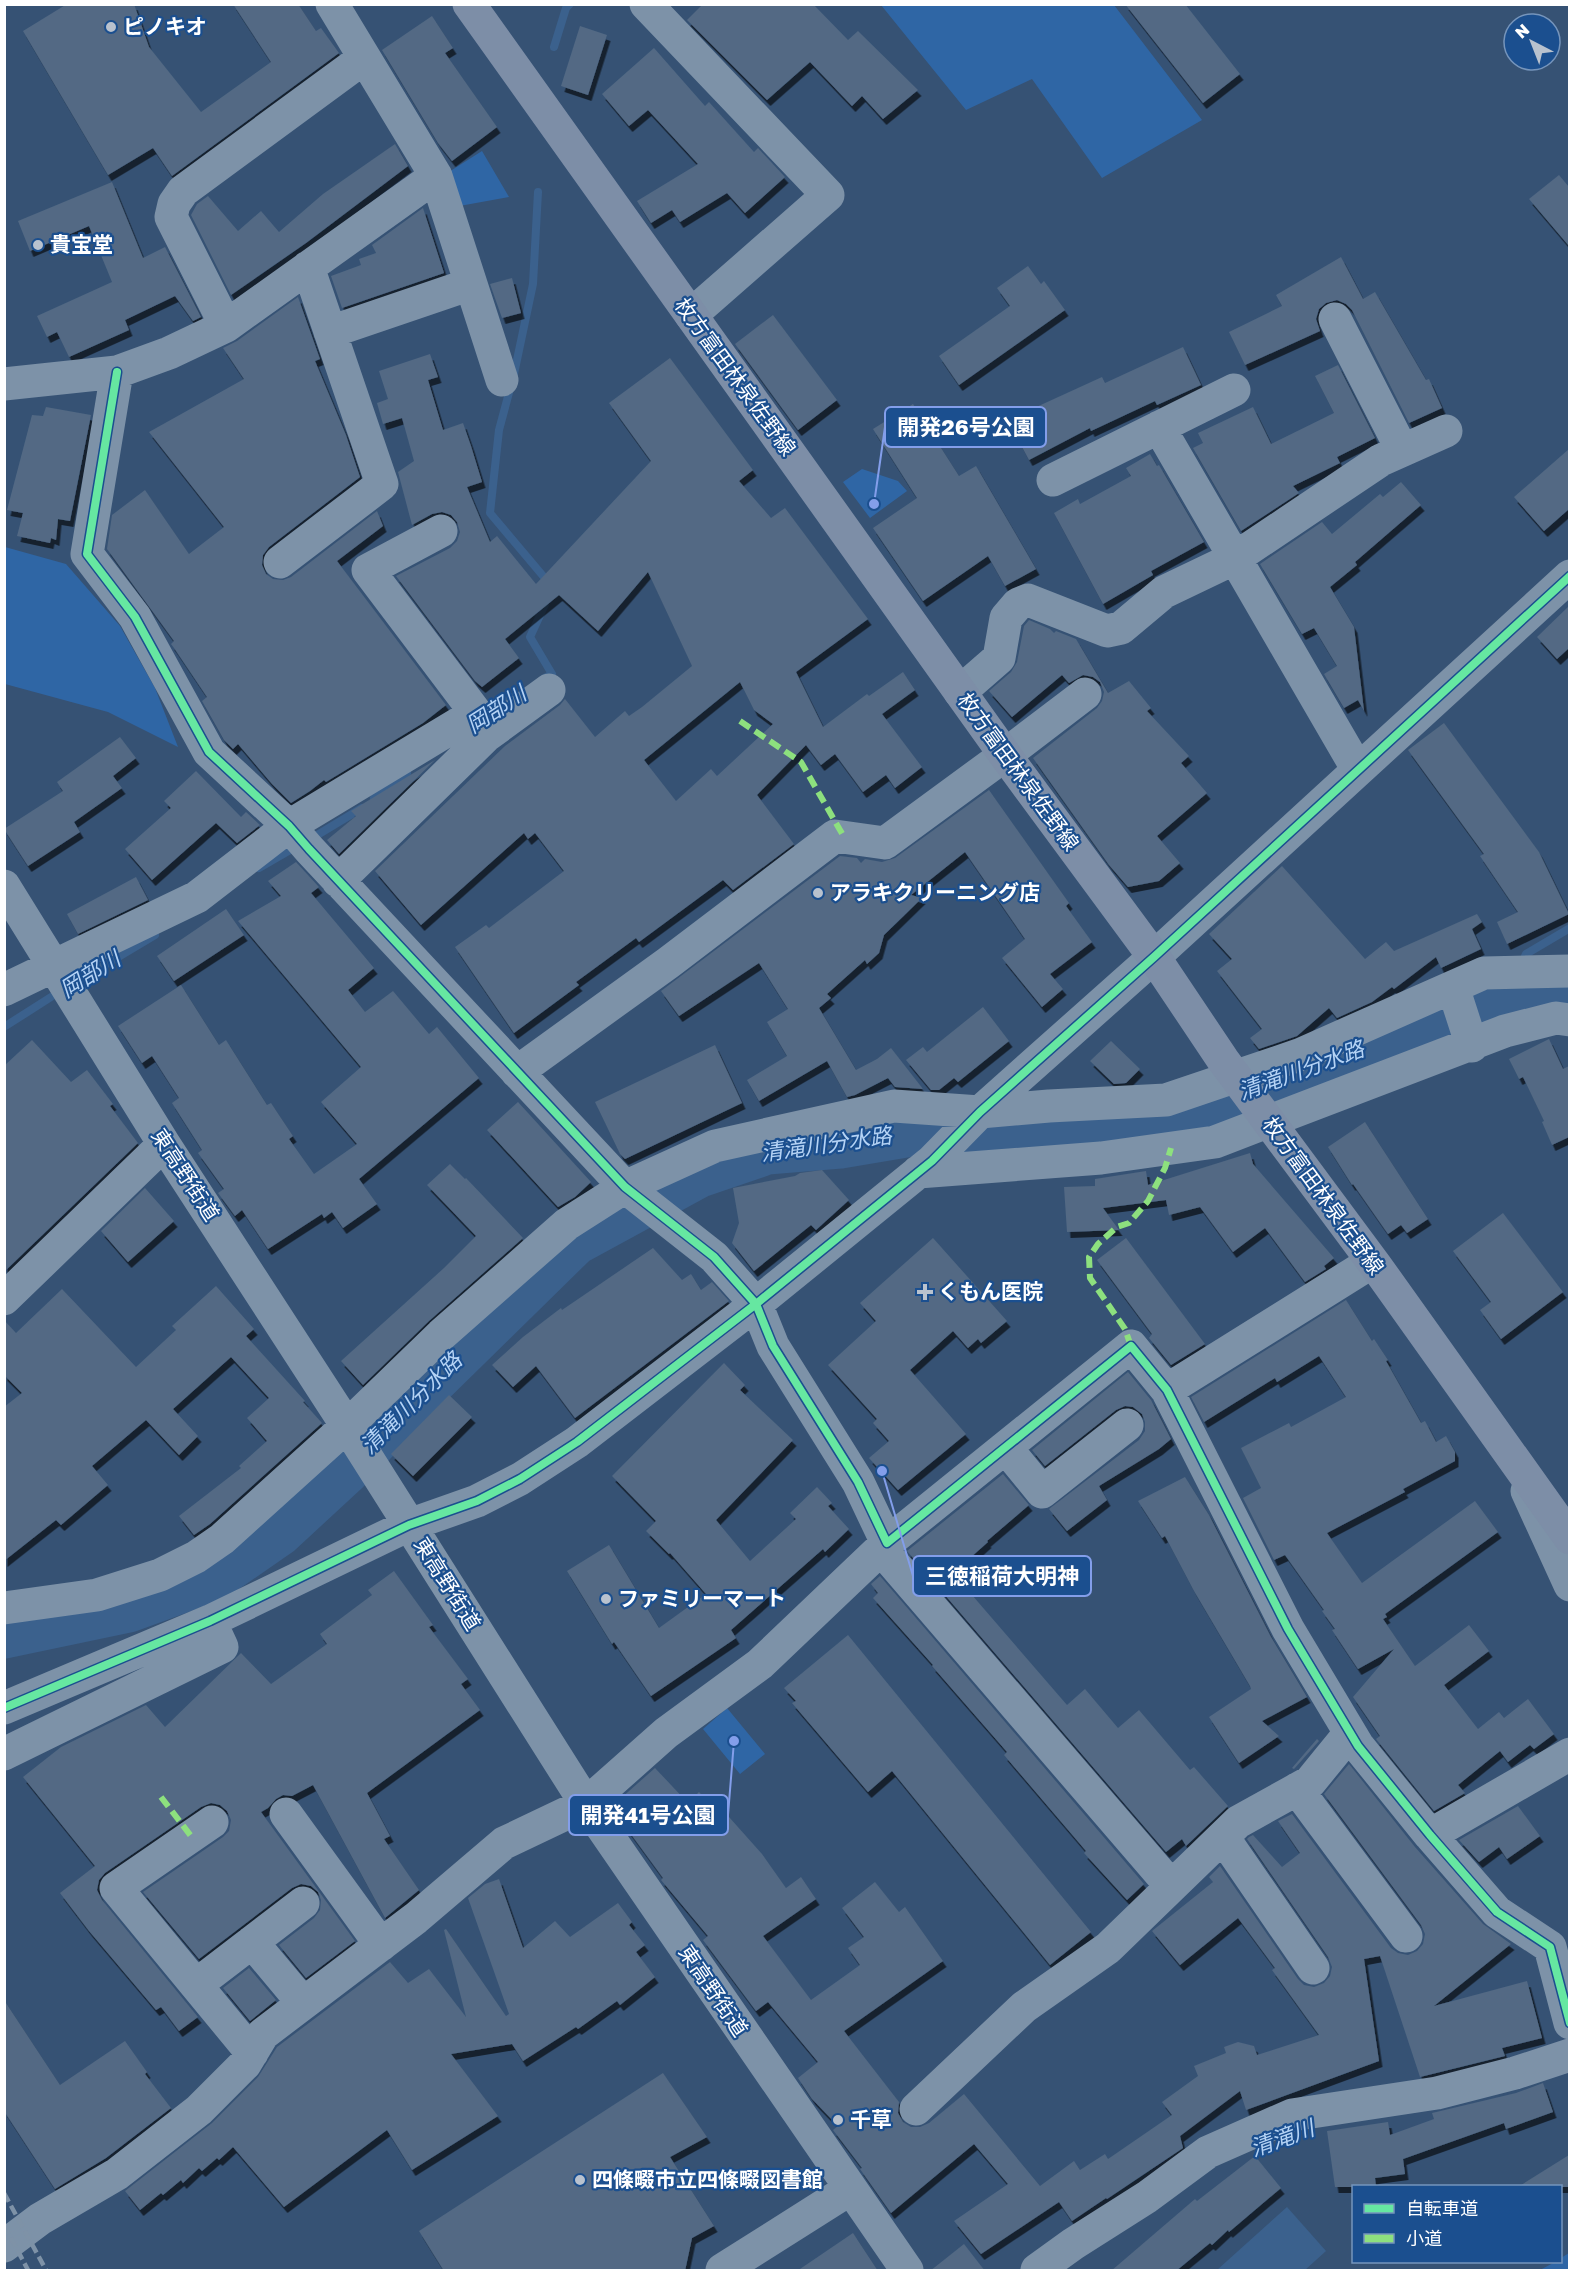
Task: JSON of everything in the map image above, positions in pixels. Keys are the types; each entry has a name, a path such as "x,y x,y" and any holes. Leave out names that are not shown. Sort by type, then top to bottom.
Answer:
{"main road":[{"name":"枚方富田林泉佐野線","path":"469,4 577,159 692,315 1005,755 1154,957 1223,1060 1372,1262 1569,1538"}],"street":[{"path":"332,4 436,176 502,380"},
{"path":"646,4 828,195 692,315"},
{"path":"226,326 171,217 174,204 183,191 364,58"},
{"path":"5,382 117,372 226,326 436,176"},
{"path":"280,562 382,484 308,267"},
{"path":"330,332 471,284"},
{"path":"1335,319 1402,450"},
{"path":"117,372 87,554 135,617 209,752 298,837 625,1187 717,1261 756,1304 773,1346 858,1482 884,1546 1171,1886"},
{"path":"1053,480 1234,390"},
{"path":"1159,427 1358,770"},
{"path":"960,692 999,658 1006,618 1018,604 1028,600 1107,631 1121,628 1164,592 1234,558 1381,460 1446,431"},
{"path":"4,990 62,980 298,837 476,713 368,570 441,531"},
{"path":"4,1708 210,1621 409,1525 477,1501 520,1479 580,1439 756,1304 925,1166 981,1112 1154,957 1569,576"},
{"path":"338,881 486,736 549,690"},
{"path":"517,1072 668,963 835,836 885,843 1085,694"},
{"name":"東高野街道","path":"4,886 164,1144 347,1426 586,1804 907,2271"},
{"path":"925,1166 1101,1158 1215,1142 1305,1106 1462,1015 1484,973 1554,972"},
{"path":"4,1608 97,1595 160,1575 196,1557 222,1539 347,1426 441,1335 567,1224 625,1187 716,1146 894,1106 981,1112 1166,1100 1299,1055 1462,1015 1505,1031 1556,1018 1569,1020"},
{"path":"4,1299 164,1144"},
{"path":"1167,1390 1372,1262"},
{"path":"4,2246 40,2220 117,2174 199,2110 245,2064 263,2034 416,1918 504,1843 586,1804 666,1733 760,1664 884,1546 1131,1346 1167,1390 1288,1629 1358,1746 1430,1835 1497,1912 1550,1947 1569,2023"},
{"path":"1006,1448 1042,1492 1127,1425"},
{"path":"1516,1466 1569,1521"},
{"path":"1516,1466 1569,1585"},
{"path":"4,1754 222,1647 210,1621"},
{"path":"916,2109 1024,2007 1108,1948 1238,1822 1310,1782 1350,1733"},
{"path":"1430,1835 1569,1754"},
{"path":"1297,1789 1406,1936"},
{"path":"286,1814 381,1945"},
{"path":"212,1822 116,1887 252,2053"},
{"path":"1223,1837 1312,1968"},
{"path":"196,1985 303,1903"},
{"path":"252,1942 303,2003"},
{"path":"1037,2271 1073,2244 1147,2197 1208,2152 1292,2115 1437,2093 1515,2073 1569,2055"},
{"path":"722,2271 850,2189"}],"shaded area":[{"path":"881,5 1114,5 1202,120 1102,178 1032,79 966,110"},
{"path":"482,151 509,197 454,207 444,175"},
{"path":"862,469 898,481 907,491 870,518 843,482"},
{"path":"5,547 66,564 120,626 155,688 178,747 108,712 5,684"},
{"path":"727,1708 765,1754 740,1774 703,1729"},
{"path":"1287,2207 1326,2251 1305,2270 1217,2270"},
{"path":"1569,2253 1569,2270 1540,2270 1553,2263 1562,2263 1562,2257"}],"building":[{"path":"67,4 134,4 149,47 201,112 271,62 233,4 298,4 316,31 321,28 339,53 172,176 153,148 108,175 23,31"},
{"path":"703,4 813,4 848,40 858,31 918,90 883,119 862,96 852,106 810,62 767,100 687,20"},
{"path":"1125,4 1185,4 1240,74 1203,103"},
{"path":"432,16 453,48 445,53 497,127 452,161 438,143 382,50"},
{"path":"580,26 607,35 588,95 561,86"},
{"path":"654,48 705,106 709,102 754,152 758,148 785,177 745,213 727,193 680,222 672,210 651,223 637,201 698,164 648,110 629,126 602,94"},
{"path":"395,144 408,166 306,243 231,295 191,215 197,204 208,196 238,231 261,211 279,232 323,194"},
{"path":"1559,175 1569,187 1569,246 1529,199"},
{"path":"112,182 143,258 165,247 201,317 193,321 175,296 125,320 129,330 69,357 57,332 47,337 37,316 112,282 89,226 30,251 18,221"},
{"path":"423,208 444,273 342,308 331,276 361,265 359,259 376,253 372,245"},
{"path":"1341,257 1363,299 1375,292 1426,380 1429,379 1442,408 1409,423 1352,310 1337,300 1326,303 1319,309 1316,319 1320,331 1245,365 1229,332 1282,306 1276,295"},
{"path":"1028,266 1041,284 1044,281 1065,310 959,385 939,356 1010,306 997,288"},
{"path":"512,278 521,313 502,318 490,284"},
{"path":"298,297 320,359 315,361 346,435 360,477 269,547 263,555 262,565 266,574 273,579 283,580 291,577 377,511 383,526 337,561 446,705 423,723 326,782 324,780 291,803 238,744 233,749 224,740 202,701 207,697 171,644 174,641 107,549 112,515 145,490 189,554 224,527 149,432 244,379 223,348 237,341"},
{"path":"773,315 837,400 798,430 735,344"},
{"path":"1183,347 1201,385 1157,405 1155,401 1091,431 1090,428 1029,460 1007,419 1102,377 1105,383"},
{"path":"430,354 438,377 428,380 443,430 463,423 471,446 482,482 467,487 490,542 497,536 536,584 651,461 609,403 670,358 753,470 739,481 771,518 785,508 868,619 796,672 823,727 867,694 869,696 903,672 915,690 882,714 922,767 895,788 886,775 863,792 835,754 821,765 806,745 757,795 794,844 733,890 723,880 639,942 636,938 576,982 579,985 514,1033 455,947 486,925 489,928 564,871 535,833 528,839 524,833 421,925 375,871 505,746 565,699 595,737 625,711 629,716 642,707 692,666 648,572 598,631 559,595 505,639 519,658 482,687 475,681 396,576 450,548 457,541 460,532 457,522 451,515 442,512 432,514 412,525 398,472 414,461 402,418 383,424 377,403 388,399 379,371","holes":["740,682 754,710 773,724 717,776 711,769 676,801 644,760"]},
{"path":"1338,365 1375,438 1337,457 1340,463 1293,486 1299,493 1241,531 1193,448 1203,443 1198,433 1253,407 1271,444 1334,413 1315,376"},
{"path":"913,404 959,476 976,466 1036,569 1005,586 988,556 923,601 873,528 917,498 873,429"},
{"path":"46,407 91,415 70,521 58,519 56,540 51,538 50,543 17,536 23,513 7,510 32,415 43,416"},
{"path":"1569,449 1569,509 1544,531 1514,497"},
{"path":"1150,454 1157,466 1159,465 1204,542 1151,571 1153,575 1103,604 1054,513 1078,499 1080,504 1131,476 1126,468"},
{"path":"1401,482 1421,505 1355,562 1357,565 1330,587 1354,627 1364,711 1358,700 1344,708 1324,674 1337,666 1314,628 1302,634 1260,564 1322,522 1332,534 1380,494 1383,497"},
{"path":"1569,606 1569,648 1557,659 1537,637"},
{"path":"1029,620 1054,633 1056,631 1076,639 1108,693 1129,681 1151,708 1147,711 1189,756 1181,763 1207,793 1157,836 1180,863 1159,881 1128,887 1109,865 1033,758 1097,708 1104,692 1100,682 1093,677 1083,675 1069,683 1062,675 1012,717 989,691 1011,672 1017,662 1024,626"},
{"path":"1444,723 1539,852 1569,914 1507,944 1497,922 1518,912 1480,856 1484,854 1408,750"},
{"path":"120,737 136,758 113,776 122,788 74,822 80,832 28,866 4,829 63,791 57,782"},
{"path":"435,760 339,854 327,840 356,816 351,811"},
{"path":"196,771 241,817 246,812 260,825 237,843 216,823 152,880 125,849 171,808 164,801"},
{"path":"989,790 1069,903 1066,906 1092,942 1050,974 1063,989 1042,1007 1002,958 1025,939 965,852 911,895 922,898 884,935 879,953 867,964 865,960 827,994 831,998 819,1008 856,1070 877,1059 891,1048 923,1089 895,1087 888,1078 847,1097 827,1061 759,1101 747,1080 787,1056 767,1022 788,1009 759,963 679,1016 661,991 840,856 857,858 861,863 865,859 882,862 895,858"},
{"path":"296,862 319,887 311,893 374,968 348,990 365,1012 393,991 429,1034 437,1027 479,1078 359,1179 377,1204 343,1228 332,1212 324,1218 322,1214 268,1249 242,1210 235,1216 218,1193 224,1189 198,1153 202,1150 172,1103 179,1098 152,1056 142,1063 118,1026 181,985 219,1045 226,1040 267,1105 271,1103 293,1136 289,1139 314,1174 357,1144 321,1102 361,1067 238,921 281,896 268,881"},
{"path":"1282,866 1365,959 1386,942 1394,951 1477,914 1482,922 1472,929 1481,949 1441,968 1436,957 1394,989 1392,987 1372,1002 1337,1018 1329,1008 1297,1036 1259,1049 1250,1038 1262,1029 1217,971 1232,959 1209,934"},
{"path":"136,877 148,900 78,934 67,914"},
{"path":"226,909 244,935 174,981 157,956"},
{"path":"983,1007 1009,1041 958,1082 954,1078 939,1090 931,1090 906,1060 923,1047 927,1052"},
{"path":"1549,1039 1563,1069 1569,1066 1569,1137 1552,1145 1542,1122 1544,1121 1523,1077 1519,1079 1509,1059"},
{"path":"32,1040 71,1082 87,1070 113,1104 110,1106 138,1143 4,1272 4,1066"},
{"path":"1111,1041 1140,1069 1126,1083 1114,1084 1090,1061"},
{"path":"715,1045 742,1103 625,1159 620,1154 595,1102"},
{"path":"518,1102 591,1182 575,1197 558,1207 487,1130"},
{"path":"1365,1122 1428,1219 1407,1233 1401,1225 1388,1234 1352,1185 1328,1147"},
{"path":"1250,1153 1253,1164 1334,1258 1324,1266 1326,1269 1305,1282 1265,1228 1233,1252 1200,1207 1169,1215 1166,1200 1103,1208 1119,1230 1067,1232 1064,1187 1095,1186 1095,1179 1146,1171 1148,1185"},
{"path":"450,1164 523,1238 429,1321 363,1385 341,1361 476,1236 427,1185"},
{"path":"822,1170 849,1200 816,1230 811,1225 754,1271 732,1243 739,1223 733,1188"},
{"path":"145,1188 174,1221 128,1262 101,1231"},
{"path":"1503,1213 1563,1292 1501,1339 1480,1310 1491,1302 1453,1251"},
{"path":"933,1238 1007,1321 981,1343 978,1339 968,1348 953,1331 910,1370 966,1434 898,1490 869,1458 889,1441 873,1423 877,1419 828,1365 876,1321 860,1303"},
{"path":"1126,1238 1205,1344 1171,1365 1149,1338 1152,1334 1097,1260"},
{"path":"653,1248 682,1280 691,1274 701,1290 712,1282 729,1301 575,1418 536,1366 513,1387 492,1365 523,1337 561,1308 562,1310"},
{"path":"216,1286 254,1329 246,1336 322,1423 210,1524 194,1535 179,1516 241,1468 239,1466 267,1441 247,1418 269,1398 231,1357 173,1409 198,1436 179,1455 146,1420 92,1466 108,1485 61,1525 56,1520 4,1561 4,1407 22,1393 4,1375 4,1320 16,1333 62,1289 136,1367 176,1330 172,1326"},
{"path":"1346,1300 1372,1341 1374,1339 1388,1360 1386,1361 1421,1423 1425,1421 1436,1442 1446,1436 1455,1452 1455,1461 1403,1489 1405,1492 1327,1533 1362,1583 1475,1501 1498,1532 1385,1614 1387,1617 1383,1619 1415,1666 1469,1625 1489,1651 1444,1685 1478,1729 1499,1712 1504,1718 1528,1699 1554,1734 1534,1749 1530,1745 1508,1762 1500,1751 1458,1785 1465,1793 1434,1811 1376,1739 1380,1736 1353,1697 1394,1649 1358,1669 1332,1630 1335,1629 1322,1611 1324,1610 1285,1555 1274,1560 1243,1498 1261,1488 1241,1448 1289,1423 1291,1427 1346,1397 1319,1356 1277,1382 1275,1378 1204,1422 1191,1397"},
{"path":"724,1363 745,1385 740,1390 793,1440 716,1520 750,1561 796,1519 790,1513 817,1487 832,1503 828,1506 849,1529 825,1552 823,1549 731,1630 736,1638 651,1696 614,1642 612,1644 567,1571 609,1545 659,1628 706,1594 670,1553 646,1531 656,1521 612,1476"},
{"path":"1128,1372 1151,1400 1171,1439 1159,1449 1099,1486 1107,1500 1067,1531 1049,1509 1139,1440 1145,1431 1142,1414 1133,1407 1125,1406 1116,1410 1045,1466 1032,1450"},
{"path":"449,1395 472,1417 413,1476 391,1454"},
{"path":"1003,1474 1029,1505 953,1573 1067,1705 1085,1689 1118,1728 1139,1710 1190,1770 1194,1767 1228,1806 1186,1846 1182,1839 1166,1852 907,1551"},
{"path":"1185,1477 1209,1515 1271,1637 1307,1697 1262,1721 1279,1736 1239,1763 1209,1717 1251,1689 1250,1686 1194,1591 1165,1536 1162,1538 1138,1501"},
{"path":"394,1571 433,1625 429,1627 468,1679 461,1684 480,1710 367,1793 390,1836 384,1839 419,1890 385,1918 313,1785 292,1796 283,1795 261,1812 355,1941 306,1978 279,1945 314,1918 320,1910 321,1900 318,1892 311,1886 301,1884 292,1888 199,1959 143,1892 229,1831 231,1820 227,1811 220,1805 211,1803 201,1807 105,1873 99,1880 97,1890 102,1900 198,2017 179,2031 161,2007 156,2010 60,1893 95,1866 23,1777 61,1747 146,1705 165,1727 241,1653 271,1684 327,1644 320,1634 372,1595 368,1590"},
{"path":"880,1576 1144,1884 1127,1900 1084,1853 1086,1851 1004,1755 1007,1752 873,1598 878,1593 871,1584"},
{"path":"848,1635 1091,1932 1050,1965 892,1771 868,1792 792,1703 796,1701 784,1688"},
{"path":"1317,1739 1319,1741 1294,1769 1292,1768"},
{"path":"1349,1764 1415,1847 1483,1924 1511,1944 1434,2006 1527,1981 1542,2038 1502,2048 1505,2056 1420,2077 1380,1956 1364,1959 1379,2061 1246,2110 1240,2091 1180,2136 1183,2148 1107,2199 1072,2221 1059,2202 981,2254 954,2221 1008,2184 974,2144 891,2213 860,2169 862,2168 833,2130 838,2126 812,2099 798,2078 818,2062 768,2002 756,2011 703,1940 708,1936 661,1880 663,1878 611,1807 655,1768 688,1803 699,1792 717,1812 721,1808 762,1854 786,1888 801,1877 816,1899 763,1936 811,2000 860,1965 848,1948 864,1937 842,1908 875,1882 899,1912 905,1907 943,1961 844,2031 899,2102 898,2113 903,2122 911,2127 920,2127 929,2123 964,2094 1040,2186 1074,2161 1080,2170 1105,2154 1108,2159 1172,2115 1162,2102 1198,2076 1194,2066 1226,2053 1224,2047 1238,2042 1254,2046 1257,2055 1319,2035 1272,1970 1275,1968 1238,1918 1180,1965 1152,1931 1213,1882 1209,1877 1220,1866 1298,1979 1304,1985 1314,1987 1324,1983 1330,1976 1332,1967 1328,1957 1247,1839 1249,1837 1253,1835 1282,1867 1300,1853 1278,1821 1292,1814 1391,1948 1398,1953 1408,1955 1417,1951 1423,1944 1425,1934 1421,1925 1324,1794"},
{"path":"1518,1806 1540,1836 1507,1859 1499,1847 1479,1862 1459,1840"},
{"path":"499,1879 523,1948 555,1921 570,1937 618,1903 632,1922 629,1925 645,1945 636,1952 655,1977 620,2005 617,2001 578,2029 576,2027 523,2061 512,2044 451,2054 498,2116 412,2170 387,2130 284,2207 233,2147 219,2160 217,2158 202,2171 199,2168 183,2183 181,2180 140,2210 125,2191 212,2123 258,2077 277,2047 390,1962 408,1983 429,1969 466,2017 444,1930 446,1929 506,2016 509,2014 468,1898 485,1884"},
{"path":"249,1968 276,2000 250,2021 223,1988"},
{"path":"4,2000 60,2085 125,2041 147,2072 145,2074 171,2108 106,2158 55,2189 4,2111"},
{"path":"663,2073 707,2137 670,2157 714,2226 692,2238 685,2271 444,2271 419,2231"},
{"path":"1543,2083 1553,2112 1506,2129 1504,2123 1403,2159 1405,2174 1375,2178 1376,2185 1335,2187 1327,2131 1388,2122 1390,2135 1434,2119 1432,2113 1516,2093"},
{"path":"1569,2155 1569,2187 1521,2185"},
{"path":"1255,2156 1281,2188 1229,2232 1228,2230 1212,2245 1210,2243 1176,2271 1111,2271 1195,2199 1197,2201"},
{"path":"853,2233 878,2271 797,2271"},
{"path":"964,2244 985,2271 930,2271"}],"waterway":[{"name":"岡部川","path":"554,47 566,8 570,4"},
{"name":"岡部川","path":"538,192 533,284 514,374 499,430 490,513 549,583"},
{"name":"岡部川","path":"543,679 552,674 530,637 547,600"},
{"name":"岡部川","path":"484,714 516,695"},
{"name":"岡部川","path":"374,798 407,773"},
{"name":"岡部川","path":"309,840 362,808"},
{"name":"岡部川","path":"259,868 297,846"},
{"path":"1521,965 1526,954 1570,928"},
{"name":"岡部川","path":"73,984 155,935"},
{"path":"1509,993 1515,980"},
{"name":"岡部川","path":"4,1027 62,990"},
{"name":"清滝川分水路","path":"4,1633 128,1607 213,1576 278,1531 344,1470 419,1392 574,1240 697,1173 767,1149 840,1143 923,1129 1128,1128 1271,1083 1509,993 1570,996"}],"railway":[{"path":"4,2193 46,2270"},
{"path":"4,2225 28,2270"}],"marked path":[{"path":"740,721 801,762 844,837"},
{"path":"1131,1346 1125,1329 1090,1278 1089,1257 1098,1244 1117,1227 1129,1223 1148,1201 1165,1168 1171,1148"},
{"path":"161,1797 191,1836"}],"cycle path":[{"path":"117,372 87,554 135,617 209,752 289,826 625,1187 714,1257 756,1304 773,1346 858,1482 887,1543 1131,1346 1167,1390 1288,1629 1358,1746 1430,1835 1497,1912 1550,1947 1570,2023"},
{"path":"4,1708 210,1621 409,1525 477,1501 520,1479 577,1442 756,1304 932,1161 980,1112 1154,957 1570,576"}],"place":[{"name":"ピノキオ","path":"111,27"},
{"name":"貴宝堂","path":"38,245"},
{"name":"開発26号公園","path":"874,504"},
{"name":"アラキクリーニング店","path":"818,893"},
{"name":"くもん医院","path":"925,1292"},
{"name":"三徳稲荷大明神","path":"882,1471"},
{"name":"ファミリーマート","path":"606,1599"},
{"name":"開発41号公園","path":"734,1741"},
{"name":"千草","path":"838,2120"},
{"name":"四條畷市立四條畷図書館","path":"580,2180"}],"water label":[{"name":"清滝川","path":"1282,2138"}]}
